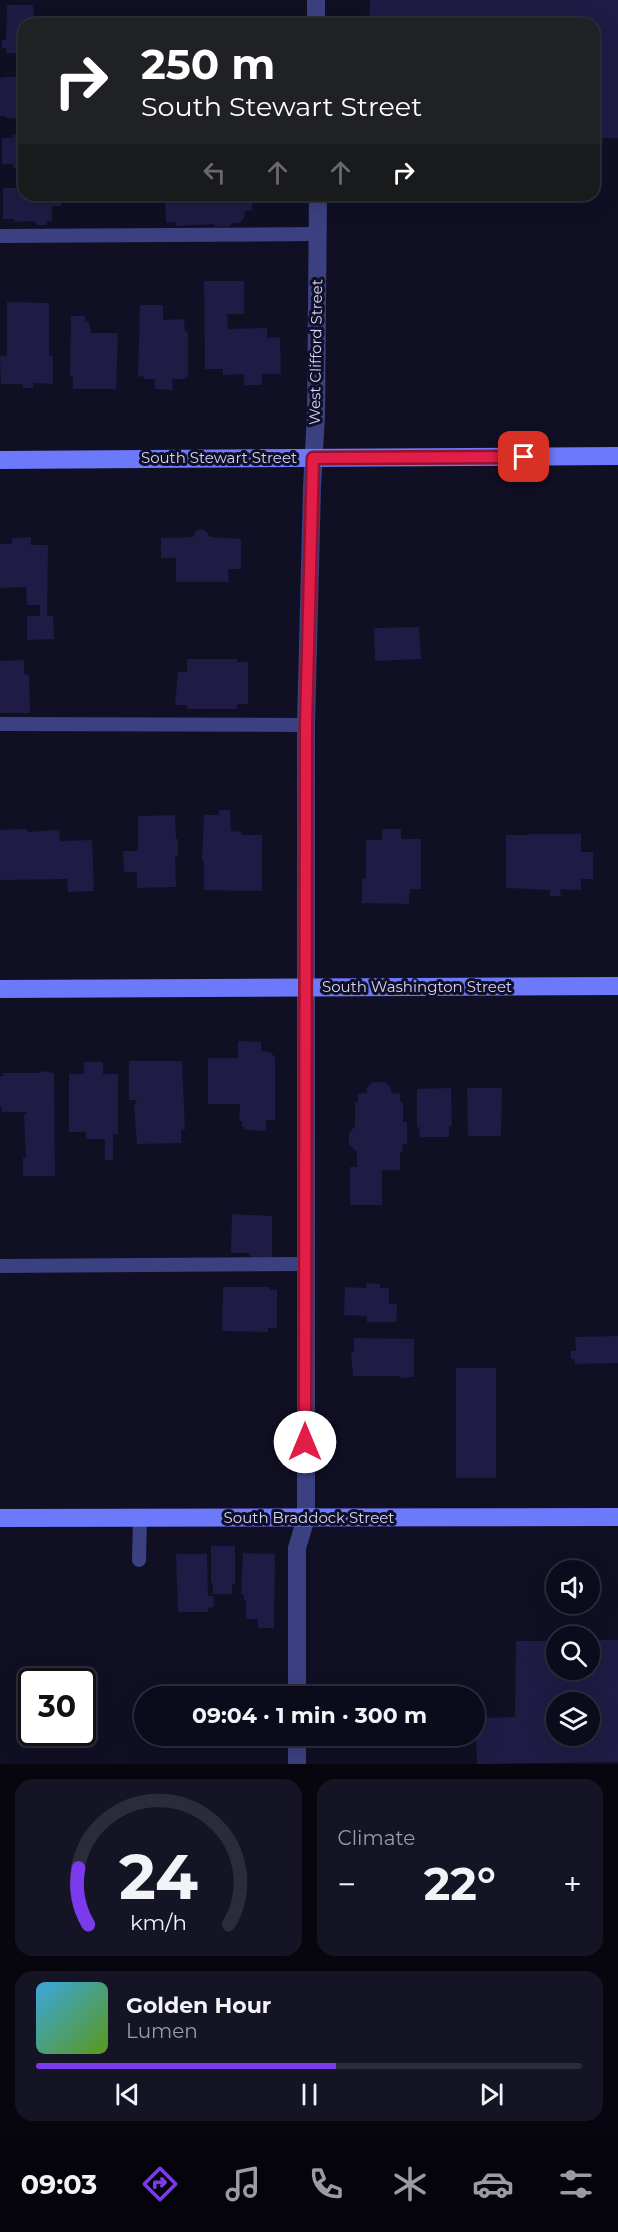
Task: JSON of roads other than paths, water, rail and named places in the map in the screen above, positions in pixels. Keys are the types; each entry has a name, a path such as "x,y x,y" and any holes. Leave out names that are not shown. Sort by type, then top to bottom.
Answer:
{"street":[{"path":"316,0 316,18"},
{"name":"West Clifford Street","path":"297,1686 297,1548 306,1518 306,725 316,415 318,201"},
{"name":"South Stewart Street","path":"0,460 618,456"},
{"name":"South Washington Street","path":"0,988 618,986"},
{"name":"South Braddock Street","path":"0,1518 618,1517"},
{"path":"297,1746 297,1764"}],"lane":[{"path":"0,236 318,234"},
{"path":"0,724 306,725"},
{"path":"0,1266 307,1264"},
{"path":"139,1560 140,1518"}]}
